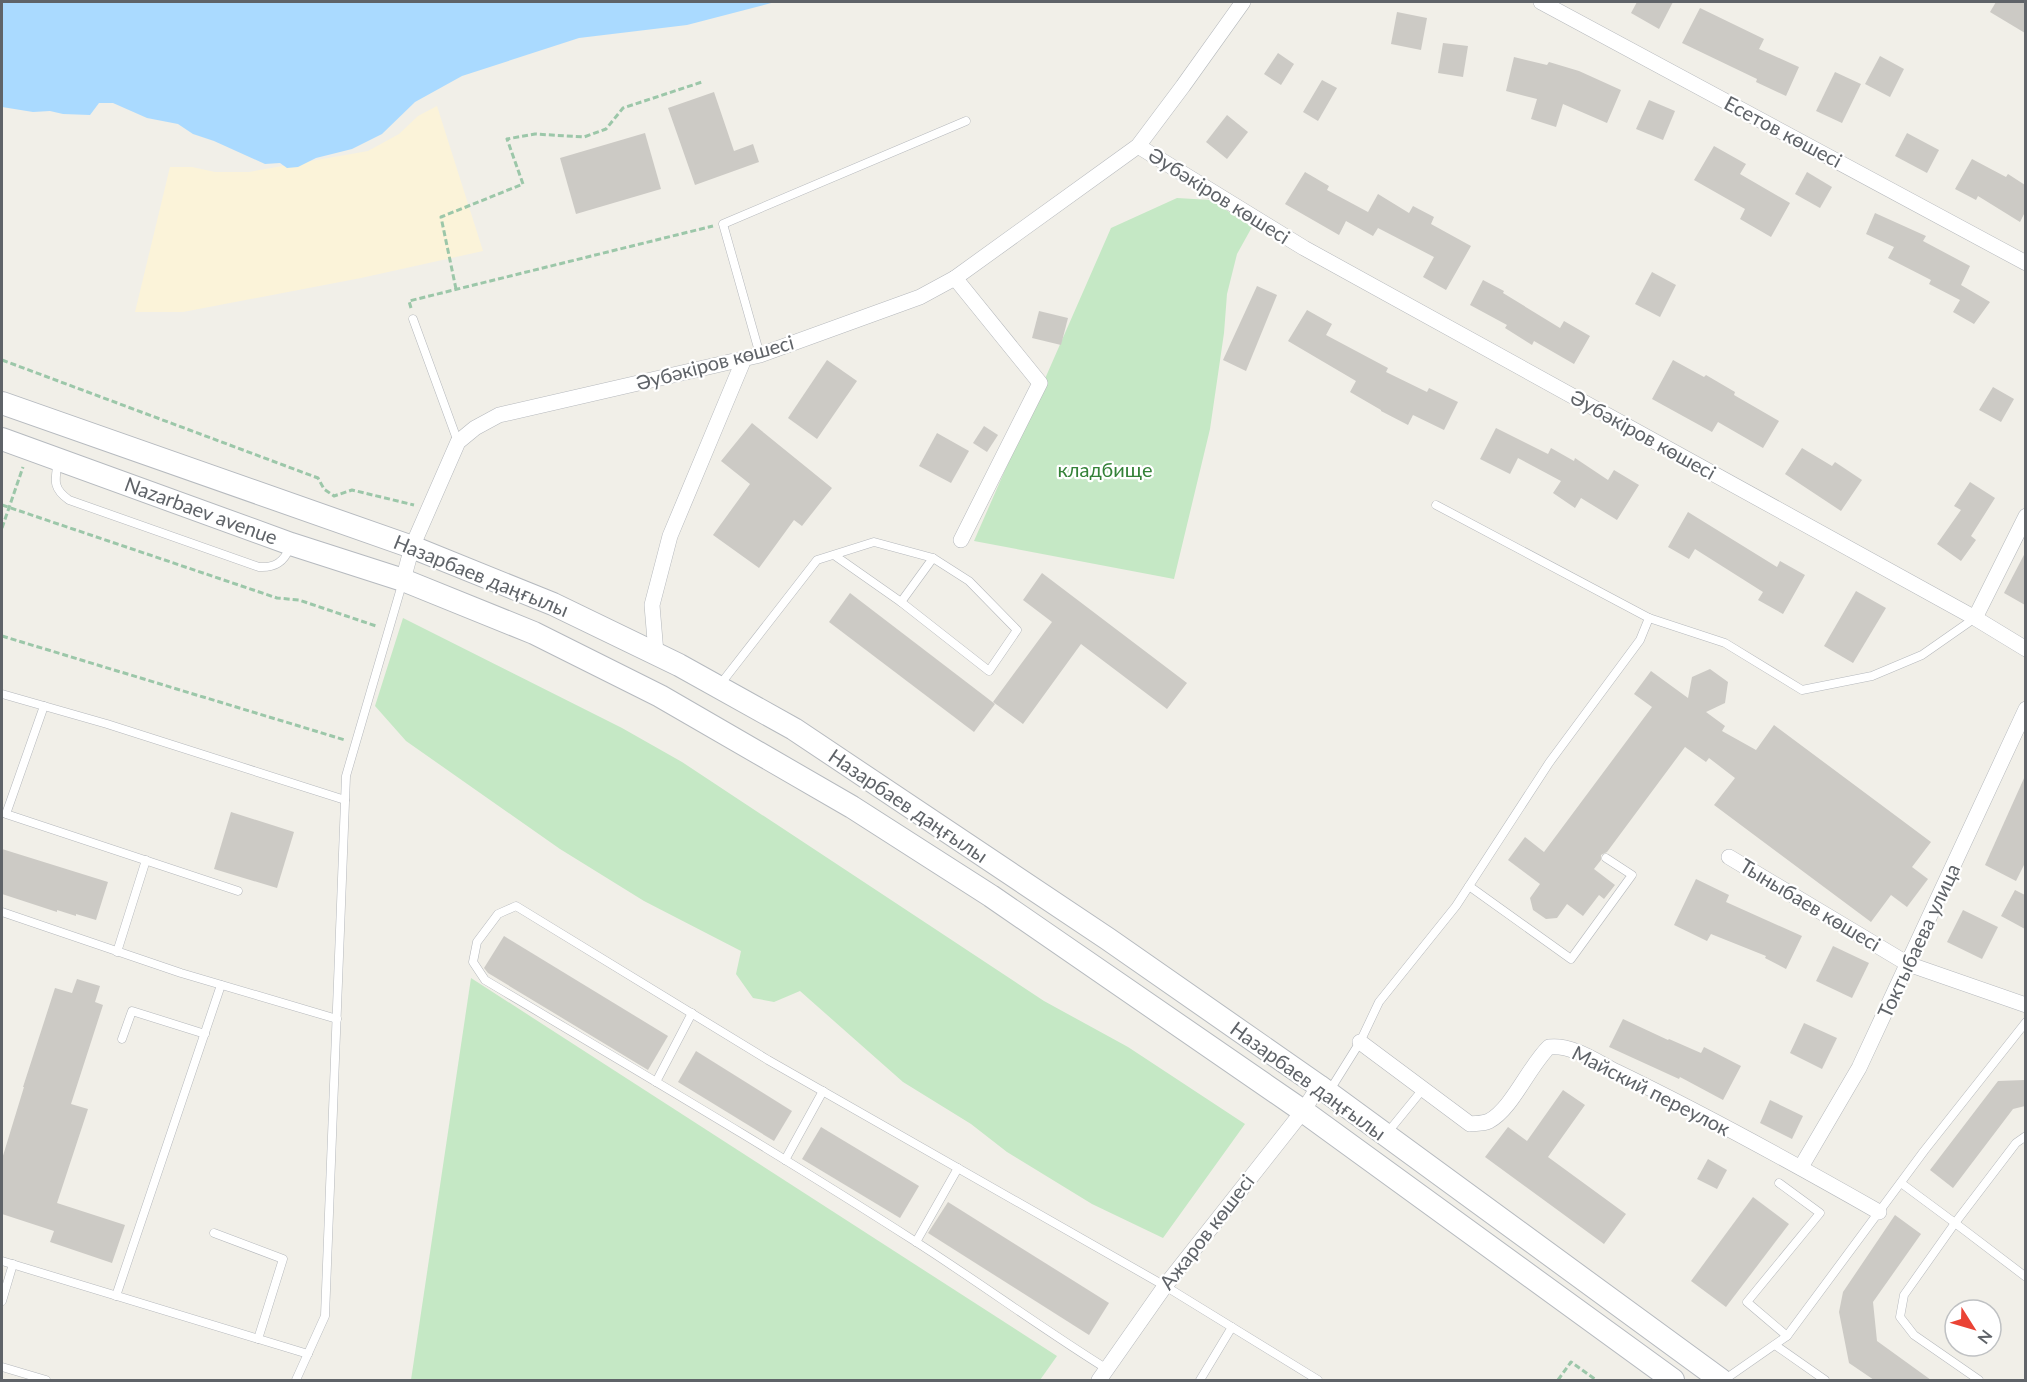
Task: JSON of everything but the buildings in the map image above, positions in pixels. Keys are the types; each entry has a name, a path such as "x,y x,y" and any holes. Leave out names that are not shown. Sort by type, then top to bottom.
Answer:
{"main road":[{"name":"Назарбаев даңғылы","path":"2,404 412,547 553,604 656,653 794,729 1108,939 1323,1090 1722,1380"},
{"name":"Nazarbaev avenue","path":"2,439 291,544 403,580"},
{"name":"Назарбаев даңғылы","path":"403,580 534,633 660,696 852,807 991,896 1303,1111 1674,1380"}],"street":[{"path":"1138,146 1184,86 1243,2"},
{"name":"Есетов көшесі","path":"1541,2 2025,263"},
{"name":"Әубәкіров көшесі","path":"403,580 412,547 458,442 475,428 499,415 760,355 920,297 955,278 1138,146 1304,248 1975,618 2025,649"},
{"path":"955,278 1040,383 961,540"},
{"path":"656,653 652,605 670,536 744,359"},
{"path":"1975,618 2025,516"},
{"name":"Токтыбаева улица","path":"1801,1167 1859,1068 2025,709"},
{"name":"Тыныбаев көшесі","path":"1729,857 1908,964 2025,1005"},
{"name":"Майский переулок","path":"1360,1042 1470,1124 1487,1123 1502,1111 1539,1057 1549,1047 1566,1048 1648,1087 1801,1167 1879,1212"},
{"name":"Ажаров көшесі","path":"1103,1375 1165,1286 1303,1111 1323,1090"}],"lane":[{"path":"760,355 723,224 966,121"},
{"path":"413,319 458,442"},
{"path":"58,459 55,483 60,494 69,500 259,567 270,568 279,564 287,555 291,544"},
{"path":"1436,505 1649,618 1725,644 1802,690 1872,676 1922,655 1975,618"},
{"path":"718,687 817,560 874,542 933,558 969,581 1017,630 989,671 901,602 834,555"},
{"path":"901,602 933,558"},
{"path":"296,1380 326,1316 346,776 403,580"},
{"path":"1323,1090 1360,1042 1379,1002 1456,906 1549,763 1640,640 1649,618"},
{"path":"2,694 107,724 345,800"},
{"path":"44,706 6,814 238,891"},
{"path":"1469,886 1571,959 1632,875 1606,858"},
{"path":"117,952 146,860"},
{"path":"1103,1375 1040,1327 916,1242 785,1160 485,980 473,962 477,942 498,914 516,906 823,1091 1165,1286 1318,1380"},
{"path":"2,912 117,952 337,1019"},
{"path":"116,1296 221,985"},
{"path":"122,1040 132,1011 205,1034"},
{"path":"656,1082 693,1014"},
{"path":"1722,1380 1787,1336 2025,1022"},
{"path":"1385,1136 1423,1089"},
{"path":"785,1160 823,1091"},
{"path":"1979,1380 1914,1335 1900,1317 1904,1295 1954,1223 2016,1143 2025,1136"},
{"path":"916,1242 958,1168"},
{"path":"1779,1183 1820,1213 1747,1302 1787,1336"},
{"path":"1901,1183 2025,1277"},
{"path":"214,1233 283,1260 258,1339"},
{"path":"2,1261 308,1354"},
{"path":"2,1302 13,1264"},
{"path":"1200,1380 1232,1327"},
{"path":"1775,1345 1825,1380"},
{"path":"2,1367 46,1380"}],"path":[{"path":"456,289 441,217 523,184 507,139 536,134 584,137 606,129 623,108 702,82"},
{"path":"413,319 409,301 723,224"},
{"path":"2,360 318,478 324,489 334,496 352,490 428,509"},
{"path":"2,528 26,459"},
{"path":"2,505 277,598 299,600 388,630"},
{"path":"2,636 355,743"},
{"path":"1558,1380 1571,1362 1596,1380"}],"green space":[{"name":"кладбище","path":"1177,198 1211,200 1252,227 1237,254 1227,294 1224,333 1210,429 1174,579 974,541 1111,228"},
{"path":"403,618 622,728 682,762 1044,1001 1128,1047 1245,1124 1163,1238 1092,1204 1007,1152 971,1124 903,1082 800,991 774,1002 753,998 736,974 741,951 644,901 560,849 406,741 375,706"},
{"path":"471,978 1057,1356 1040,1380 411,1380"}],"sand":[{"path":"437,106 483,251 361,278 183,312 135,312 170,167 192,167 215,172 249,172 368,151 399,134 418,116"}],"water":[{"path":"2,2 775,2 687,25 579,38 462,76 415,102 382,134 352,149 316,158 298,167 287,168 280,163 265,164 193,134 178,124 147,118 113,103 99,103 90,115 50,111 33,112 2,107"}]}
